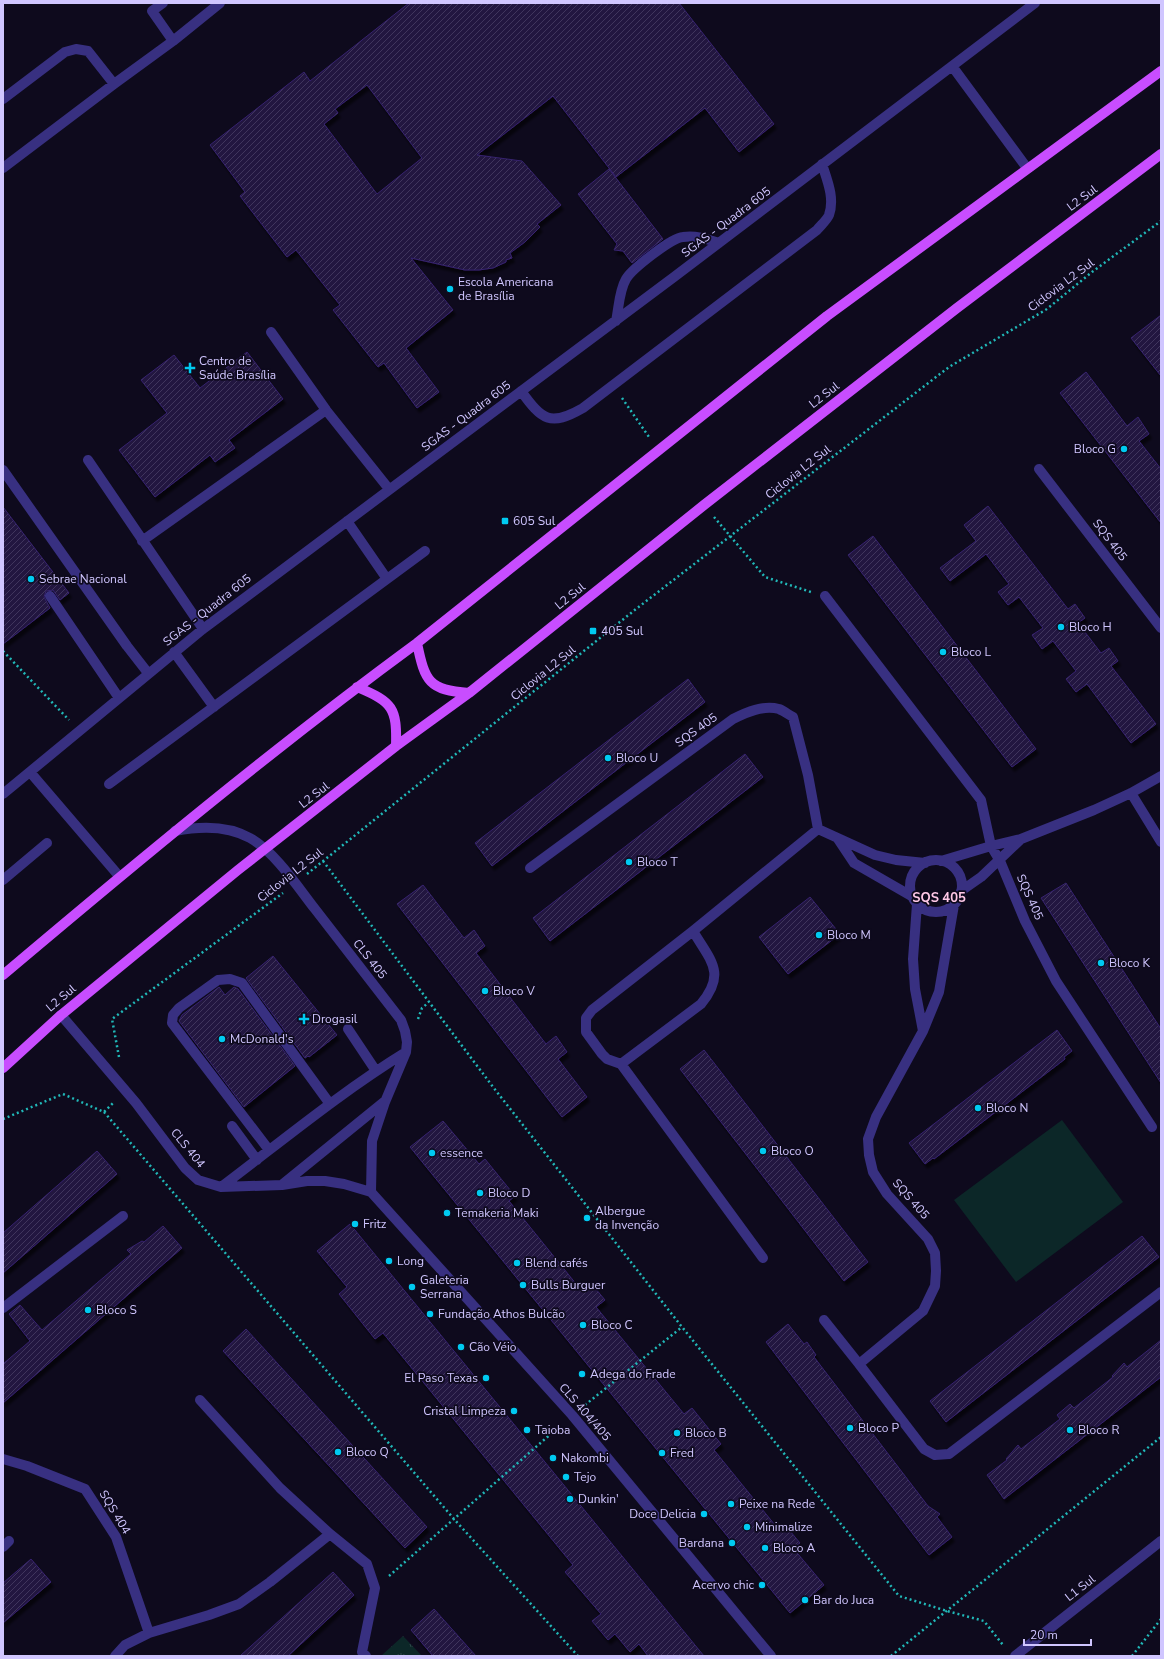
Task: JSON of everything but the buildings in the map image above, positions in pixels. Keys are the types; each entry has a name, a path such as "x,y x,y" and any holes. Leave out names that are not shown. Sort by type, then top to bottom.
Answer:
{"main road":[{"path":"3,975 119,876 175,831 357,687 417,643 827,316 1027,168 1160,73"},
{"name":"L2 Sul","path":"3,1068 61,1015 238,870 396,746 469,693 704,505 957,308 1161,154"},
{"path":"417,643 422,665 428,677 436,687 448,691 469,693"},
{"path":"357,687 378,696 391,707 395,716 396,746"}],"street":[{"path":"163,3 149,7 173,41"},
{"path":"3,168 173,41 220,3"},
{"name":"SGAS - Quadra 605","path":"3,794 203,629 347,520 616,321 1035,3"},
{"path":"3,99 65,52 76,49 88,51 114,84"},
{"path":"952,66 1027,168"},
{"path":"521,391 534,410 544,417 556,419 569,416 583,408 817,230 829,216 832,204 822,164"},
{"path":"616,321 622,290 632,271 670,242 681,237 700,237 719,243"},
{"path":"271,332 326,410 389,489"},
{"path":"142,541 326,410"},
{"path":"88,460 203,629"},
{"name":"SQS 405","path":"1039,469 1161,628"},
{"path":"3,470 127,646 148,673"},
{"path":"347,520 387,579"},
{"path":"109,784 425,551"},
{"path":"50,596 118,698"},
{"name":"SQS 405","path":"825,596 981,800 991,846 1000,861 1026,921 1056,981 1152,1127"},
{"path":"174,652 214,707"},
{"name":"SQS 405","path":"530,868 733,719 747,711 763,708 780,709 793,717 808,775 818,829"},
{"path":"30,772 119,876"},
{"path":"941,861 991,846 1021,839 1094,810 1131,793 1161,776"},
{"path":"1131,793 1161,842"},
{"name":"CLS 405","path":"175,831 198,828 223,829 248,837 265,849 295,884 401,1020 407,1042 406,1052 385,1102 372,1141 371,1192"},
{"path":"762,1258 622,1064 607,1059 602,1054 586,1032 586,1018 592,1010 693,931 818,829 875,855 896,860 925,863"},
{"path":"838,839 854,863 915,900 924,909 940,912 954,905 959,899 961,891 962,883 960,876 949,864 933,860 918,867 910,881 910,889 915,900 913,959 915,989 923,1031"},
{"path":"961,891 1000,861 1021,839"},
{"path":"3,880 48,843"},
{"name":"SQS 405","path":"859,1364 923,1310 935,1286 935,1253 928,1239 887,1194 873,1172 869,1155 868,1139 876,1117 923,1031 938,992 954,905"},
{"path":"622,1064 701,1004 711,993 716,980 715,968 693,931"},
{"path":"269,1150 172,1023 173,1015 179,1008 218,980 230,979 242,983 330,1104"},
{"name":"CLS 404","path":"61,1015 126,1090 185,1168 198,1180 221,1187 282,1185 307,1181 325,1181 344,1184 371,1192"},
{"path":"348,1029 376,1070"},
{"path":"221,1187 376,1070 406,1052"},
{"path":"282,1185 385,1102"},
{"path":"232,1126 257,1160"},
{"name":"CLS 404/405","path":"371,1192 572,1415 771,1656"},
{"path":"3,1308 123,1216"},
{"path":"824,1320 924,1449 934,1455 950,1454 1161,1292"},
{"path":"200,1400 280,1488 330,1534 367,1564 375,1588 362,1652 366,1656"},
{"name":"SQS 404","path":"3,1459 27,1466 86,1489 116,1537 149,1633"},
{"path":"115,1656 125,1645 149,1633 209,1615 239,1604 270,1582 330,1534"},
{"name":"L1 Sul","path":"1011,1653 1161,1540"}],"path":[{"name":"Ciclovia L2 Sul","path":"120,1062 112,1019 295,884 630,614 949,367 1047,309 1092,272 1161,222"},
{"path":"627,404 647,435"},
{"path":"704,505 729,537 765,577 825,596"},
{"path":"3,651 80,731"},
{"path":"323,861 493,1087 682,1327 899,1596 984,1621 1011,1653"},
{"path":"104,1112 126,1090"},
{"path":"3,1119 63,1094 104,1112 454,1519 578,1656"},
{"path":"375,1588 572,1415 682,1327"},
{"path":"891,1656 1161,1437"},
{"path":"1132,1656 1161,1619"}],"green space":[{"path":"1062,1120 1123,1202 1016,1282 954,1200"},
{"path":"403,1636 422,1656 381,1656"}],"place":[{"name":"Escola Americana de Brasília","path":"450,289"},
{"name":"Centro de Saúde Brasília","path":"190,368"},
{"name":"Bloco G","path":"1124,449"},
{"name":"605 Sul","path":"505,521"},
{"name":"Sebrae Nacional","path":"31,579"},
{"name":"Bloco H","path":"1061,627"},
{"name":"405 Sul","path":"593,631"},
{"name":"Bloco L","path":"943,652"},
{"name":"Bloco U","path":"608,758"},
{"name":"Bloco T","path":"629,862"},
{"name":"Bloco M","path":"819,935"},
{"name":"Bloco K","path":"1101,963"},
{"name":"Bloco V","path":"485,991"},
{"name":"Drogasil","path":"304,1019"},
{"name":"McDonald's","path":"222,1039"},
{"name":"Bloco N","path":"978,1108"},
{"name":"Bloco O","path":"763,1151"},
{"name":"essence","path":"432,1153"},
{"name":"Bloco D","path":"480,1193"},
{"name":"Temakeria Maki","path":"447,1213"},
{"name":"Albergue da Invenção","path":"587,1218"},
{"name":"Fritz","path":"355,1224"},
{"name":"Long","path":"389,1261"},
{"name":"Blend cafés","path":"517,1263"},
{"name":"Bulls Burguer","path":"523,1285"},
{"name":"Galeteria Serrana","path":"412,1287"},
{"name":"Bloco S","path":"88,1310"},
{"name":"Fundação Athos Bulcão","path":"430,1314"},
{"name":"Bloco C","path":"583,1325"},
{"name":"Cão Véio","path":"461,1347"},
{"name":"Adega do Frade","path":"582,1374"},
{"name":"El Paso Texas","path":"486,1378"},
{"name":"Cristal Limpeza","path":"514,1411"},
{"name":"Bloco P","path":"850,1428"},
{"name":"Taioba","path":"527,1430"},
{"name":"Bloco R","path":"1070,1430"},
{"name":"Bloco B","path":"677,1433"},
{"name":"Bloco Q","path":"338,1452"},
{"name":"Fred","path":"662,1453"},
{"name":"Nakombi","path":"553,1458"},
{"name":"Tejo","path":"566,1477"},
{"name":"Dunkin'","path":"570,1499"},
{"name":"Peixe na Rede","path":"731,1504"},
{"name":"Doce Delicia","path":"704,1514"},
{"name":"Minimalize","path":"747,1527"},
{"name":"Bardana","path":"732,1543"},
{"name":"Bloco A","path":"765,1548"},
{"name":"Acervo chic","path":"762,1585"},
{"name":"Bar do Juca","path":"805,1600"}],"district":[{"name":"SQS 405","path":"939,898"}]}
